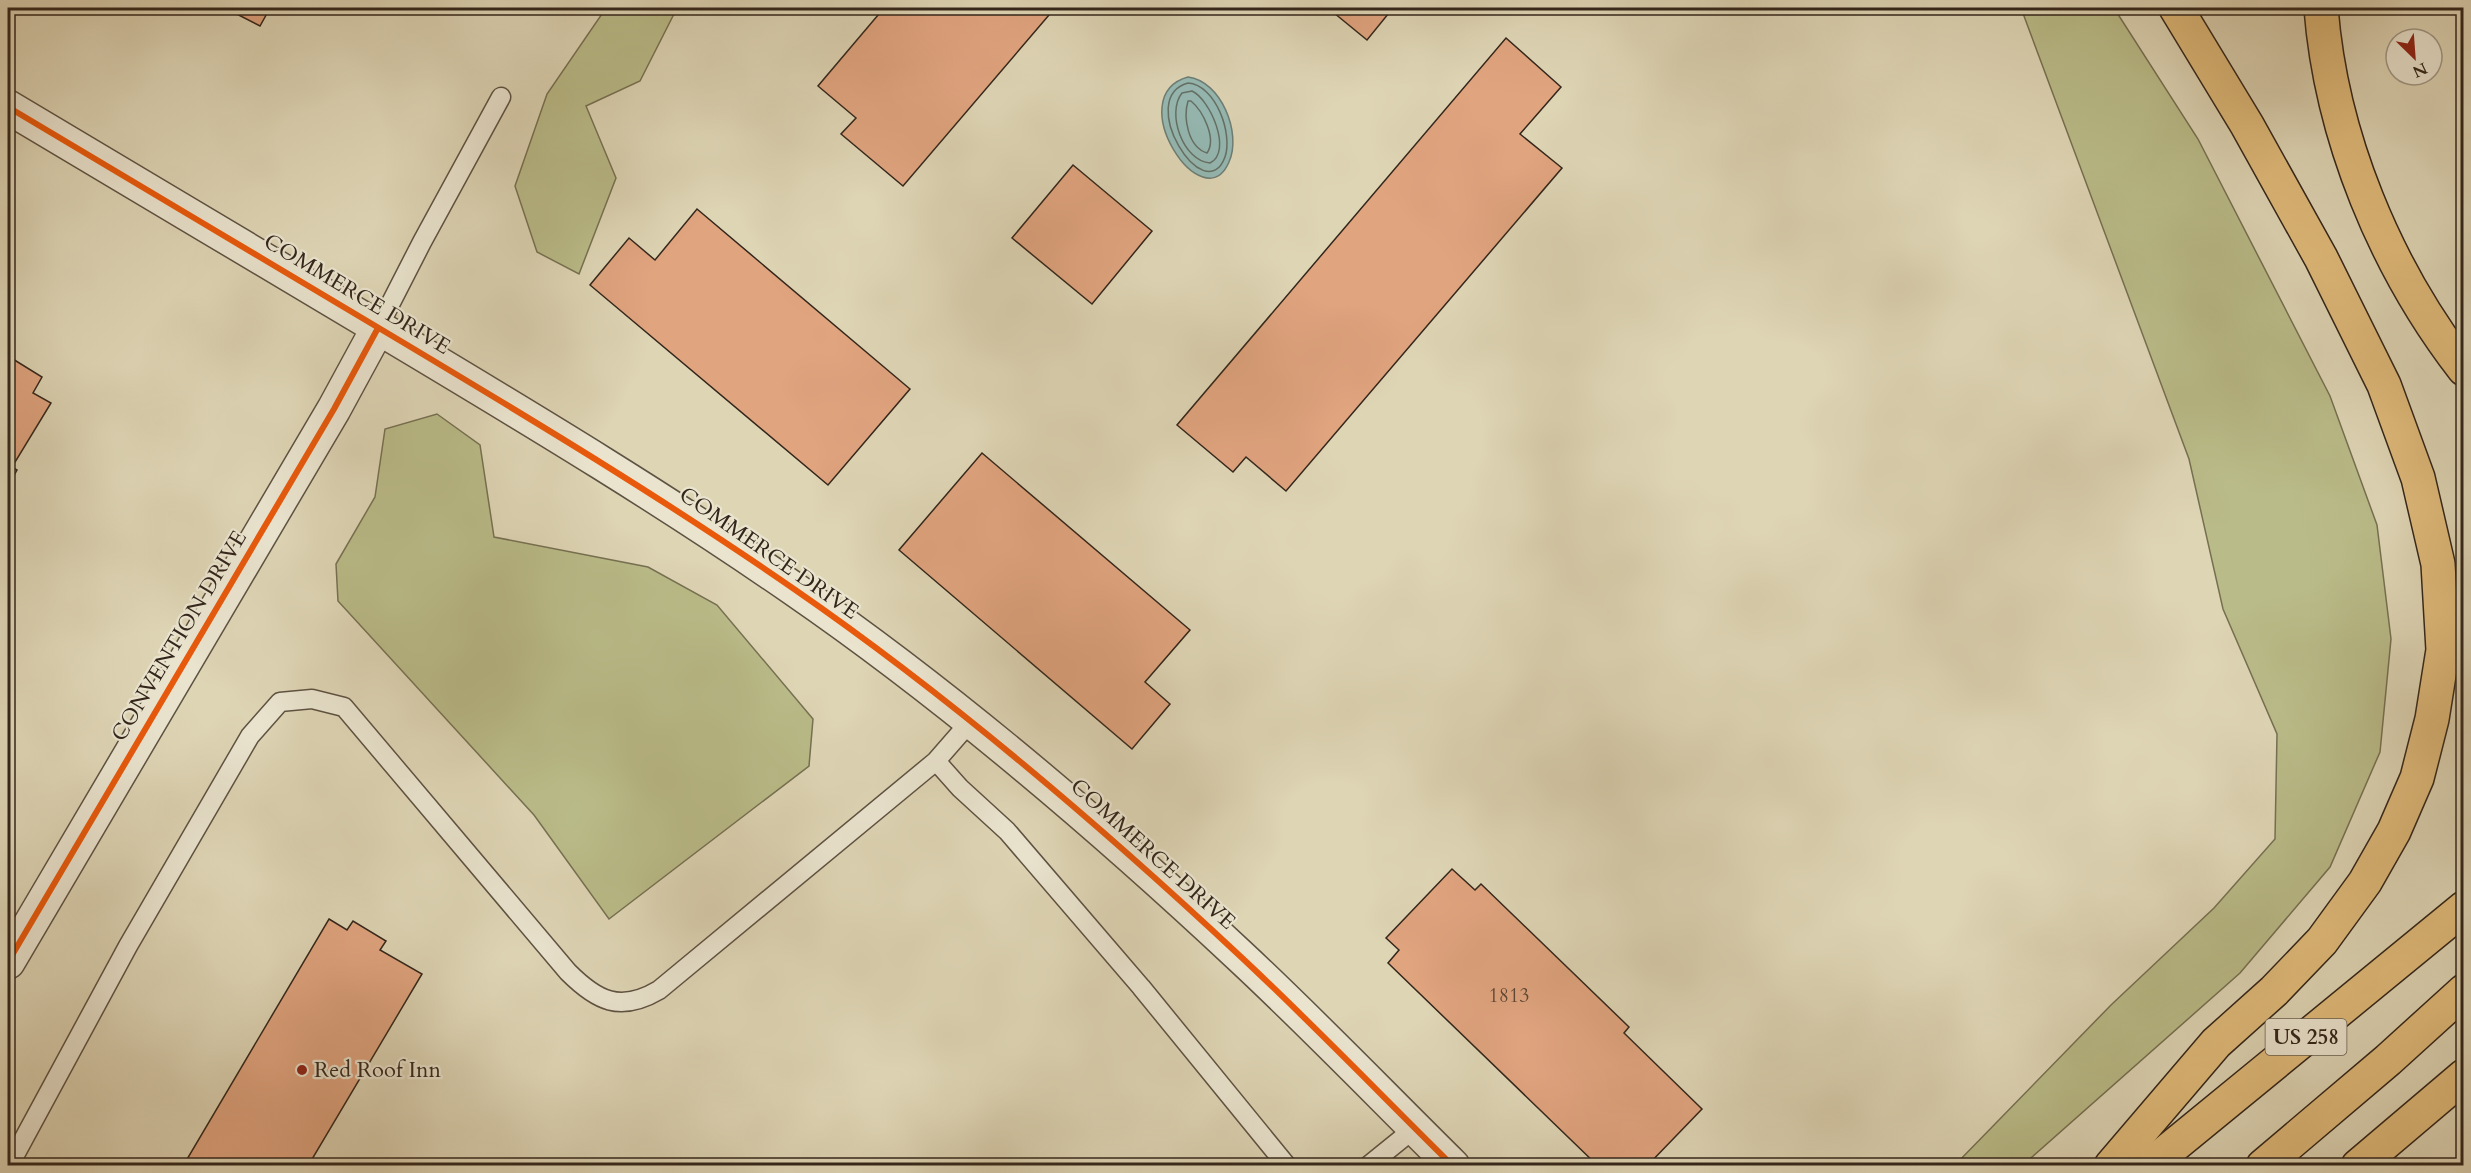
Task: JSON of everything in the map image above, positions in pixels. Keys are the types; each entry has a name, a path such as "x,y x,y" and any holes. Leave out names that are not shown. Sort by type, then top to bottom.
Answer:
{"main road":[{"path":"2111,1166 2216,1042 2274,991 2322,941 2366,882 2394,831 2416,778 2432,719 2443,650 2438,564 2418,478 2384,385 2321,258 2247,125 2176,8"},
{"path":"2321,8 2324,42 2344,136 2381,231 2405,282 2463,369"},
{"name":"US 258","path":"2149,1166 2463,908"},
{"path":"2263,1166 2388,1060 2463,991"},
{"path":"2358,1166 2463,1076"}],"street":[{"name":"COMMERCE DRIVE","path":"8,107 621,474 786,584 970,722 1045,783 1166,888 1245,960 1453,1166"},
{"name":"CONVENTION DRIVE","path":"8,962 334,409 378,328"}],"lane":[{"path":"378,328 501,97"},
{"path":"9,1166 128,946 250,736 280,702 312,699 345,707 567,972 587,991 613,1003 642,1000 659,990 936,760 970,722"},
{"path":"936,760 960,788 1007,831 1141,987 1287,1166"},
{"path":"1368,1166 1415,1128"}],"green space":[{"path":"606,8 677,8 640,81 586,106 616,178 579,274 537,252 515,186 547,94"},
{"path":"2021,8 2114,8 2198,139 2330,396 2377,525 2391,639 2380,752 2330,867 2240,973 2023,1165 1955,1165 2111,1005 2214,908 2275,839 2277,734 2223,609 2189,459"},
{"path":"437,414 480,445 494,537 648,567 717,605 813,719 809,766 609,919 534,815 338,601 336,564 375,497 385,429"}],"water":[{"path":"1188,77 1210,88 1226,110 1230,123 1233,137 1232,150 1229,162 1217,176 1202,177 1187,166 1173,149 1164,128 1162,107 1169,89"}],"building":[{"path":"225,8 270,8 260,26"},
{"path":"884,8 1055,8 903,186 841,134 856,118 818,86"},
{"path":"1328,8 1393,8 1367,40"},
{"path":"1506,38 1561,87 1520,134 1562,168 1286,491 1246,457 1233,472 1177,425"},
{"path":"1073,165 1152,231 1092,304 1012,238"},
{"path":"697,209 910,389 828,485 590,285 629,238 655,260"},
{"path":"8,356 42,377 33,393 51,403 12,467 17,470 8,486"},
{"path":"982,453 1190,630 1145,682 1170,704 1132,749 899,550"},
{"path":"1452,869 1475,890 1481,884 1629,1027 1624,1033 1702,1109 1647,1166 1598,1166 1388,963 1399,950 1386,938"},
{"name":"Red Roof Inn","path":"329,919 347,930 353,921 386,941 380,950 422,974 308,1166 183,1166"}],"cycle path":[{"path":"8,107 601,463 746,556 853,631 968,718 1024,764 1187,907 1321,1034 1453,1166"},
{"path":"8,962 334,409 378,328"}],"place":[{"name":"Red Roof Inn","path":"302,1070"}]}
